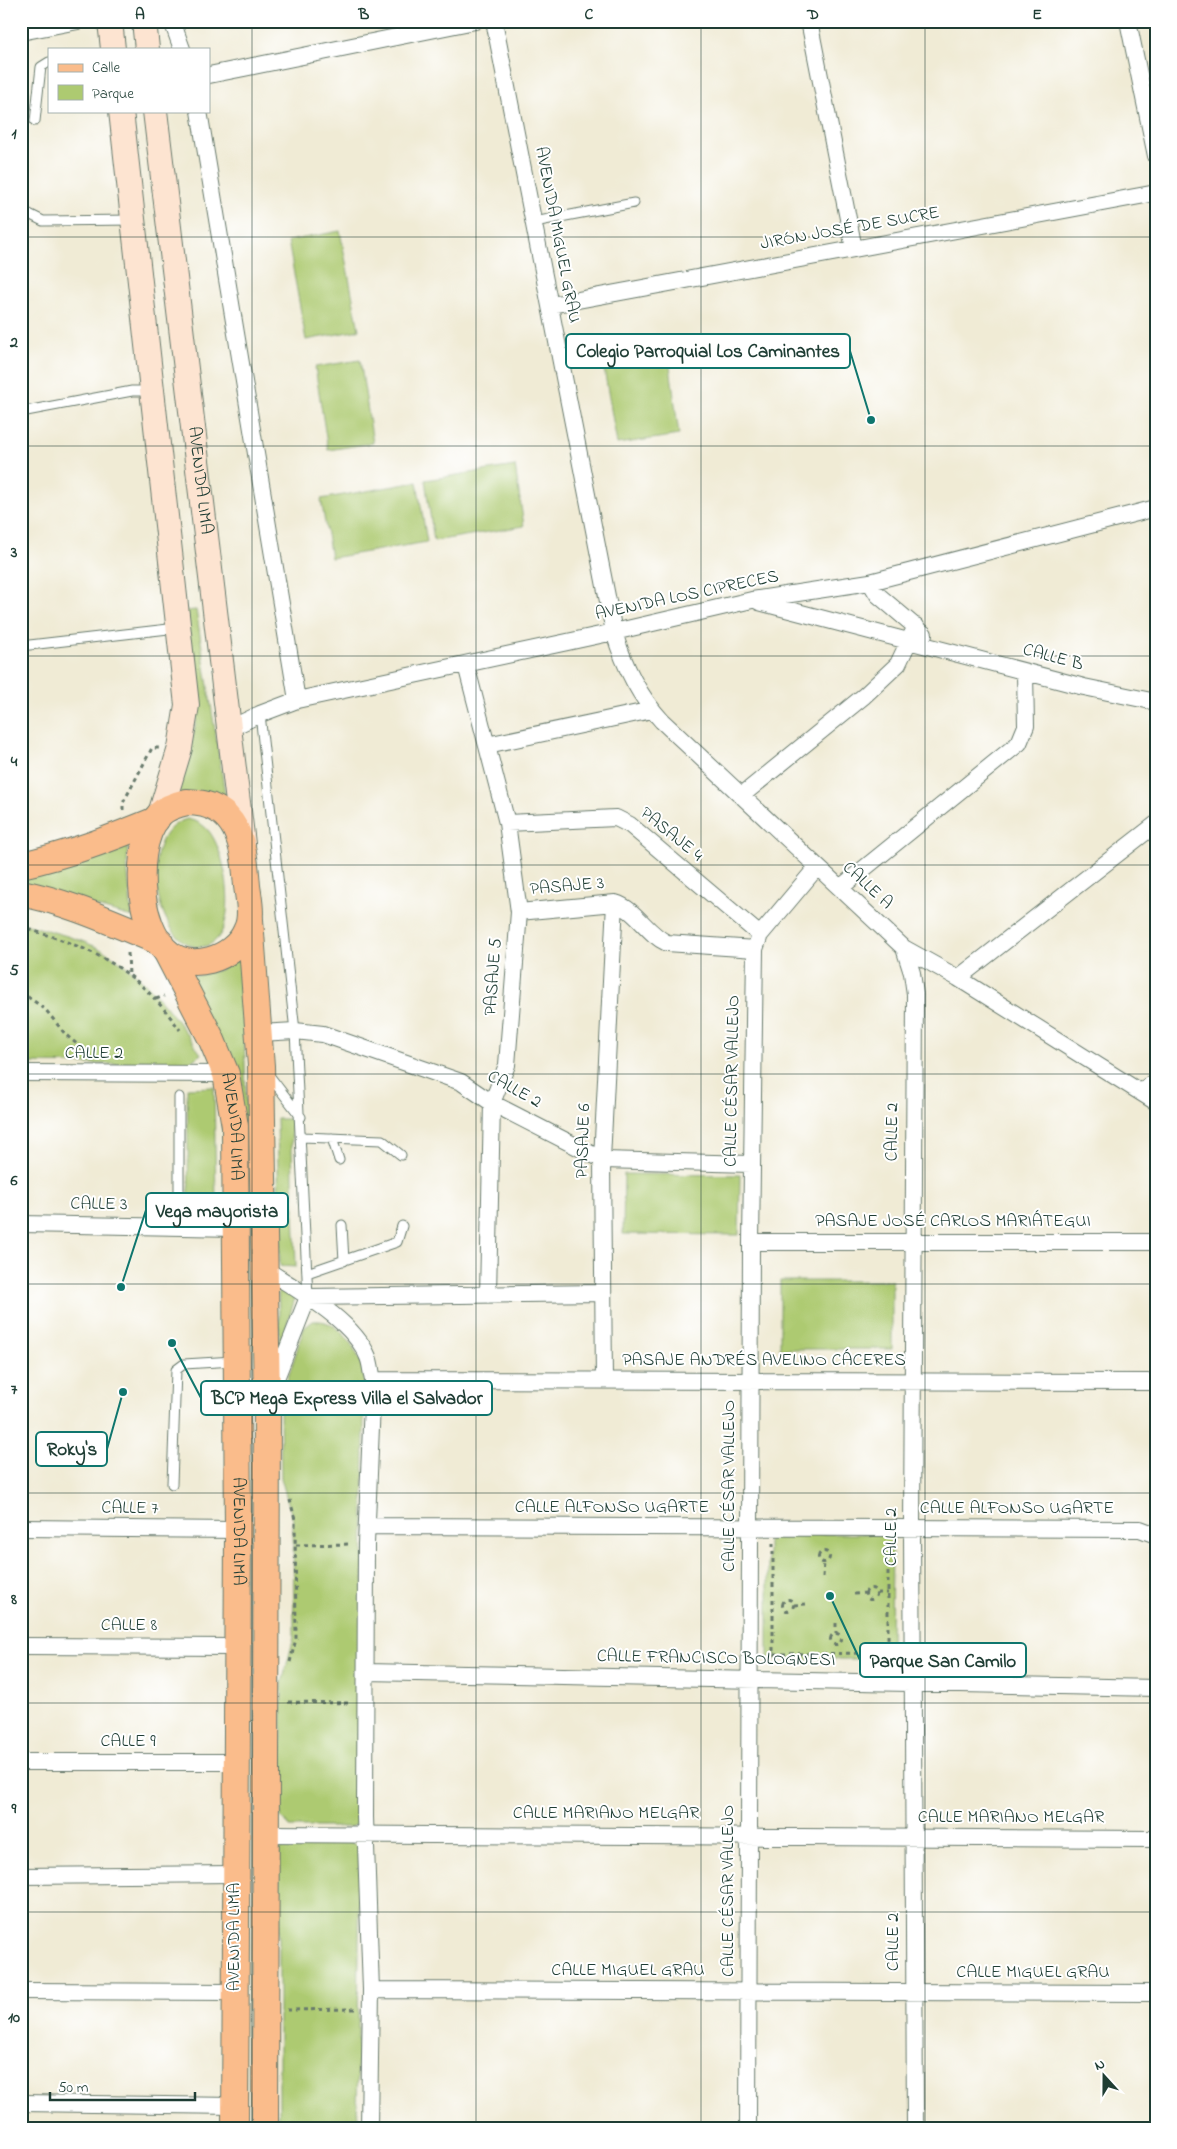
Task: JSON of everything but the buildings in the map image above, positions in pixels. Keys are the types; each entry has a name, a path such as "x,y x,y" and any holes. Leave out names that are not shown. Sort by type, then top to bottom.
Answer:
{"main road":[{"path":"109,48 110,21"},
{"path":"144,21 147,48"},
{"path":"121,112 186,705 180,748 158,817 144,852 142,886 147,916 163,946"},
{"name":"AVENIDA LIMA","path":"155,112 244,851"},
{"path":"21,865 53,858 101,842 158,817 177,804 197,802 217,808 232,822 244,851 250,920 240,942 220,957 210,960 186,960 163,946 82,911 21,893"},
{"name":"AVENIDA LIMA","path":"250,920 260,1032 267,1400 265,2128"},
{"name":"AVENIDA LIMA","path":"163,946 211,1038 226,1074 235,1126 238,1530 235,1762 235,2117"}],"street":[{"path":"21,32 78,21"},
{"path":"172,21 182,48"},
{"path":"210,75 476,21"},
{"name":"AVENIDA MIGUEL GRAU","path":"494,21 614,632"},
{"path":"809,21 854,249"},
{"path":"1128,21 1156,156"},
{"path":"199,112 297,700"},
{"name":"JIRÓN JOSÉ DE SUCRE","path":"551,305 1156,194"},
{"name":"AVENIDA LOS CIPRECES","path":"230,729 260,714 297,700 466,665 752,600 870,582 1156,508"},
{"name":"CALLE B","path":"870,582 878,595 942,650"},
{"name":"CALLE B","path":"752,600 1025,672 1156,702"},
{"path":"741,796 864,696 898,664 907,641 916,626"},
{"name":"CALLE A","path":"614,632 623,663 652,710 904,948 958,978 1156,1102"},
{"name":"PASAJE 5","path":"466,665 507,824 519,912 507,1064 492,1103 488,1294"},
{"path":"840,888 1019,743 1026,726 1025,672"},
{"path":"487,745 652,710"},
{"name":"PASAJE 4","path":"507,824 616,818 630,825 757,942"},
{"path":"958,978 1156,824"},
{"path":"757,942 817,867"},
{"name":"PASAJE 3","path":"519,912 615,903 624,906 658,939 667,943 757,942"},
{"name":"PASAJE 6","path":"604,1381 602,1159 615,903"},
{"name":"CALLE CÉSAR VALLEJO","path":"748,2128 751,1164 757,942"},
{"name":"CALLE 2","path":"904,948 912,973 915,994 912,1242 915,2128"},
{"name":"CALLE 2","path":"260,1032 295,1031 323,1034 461,1082 492,1103 602,1159 751,1164"},
{"name":"CALLE 2","path":"21,1073 226,1074"},
{"path":"1142,1093 1156,1079"},
{"name":"CALLE 3","path":"21,1224 237,1228"},
{"name":"PASAJE JOSÉ CARLOS MARIÁTEGUI","path":"751,1242 1156,1242"},
{"path":"265,1269 343,1324 360,1343 368,1358 373,1380 366,1544 365,1834 371,1990 369,2128"},
{"path":"308,1298 603,1292"},
{"path":"267,1400 308,1298"},
{"name":"PASAJE ANDRÉS AVELINO CÁCERES","path":"373,1380 1156,1382"},
{"name":"CALLE ALFONSO UGARTE","path":"367,1526 1140,1529 1156,1535"},
{"name":"CALLE 7","path":"21,1528 238,1530"},
{"name":"CALLE 8","path":"21,1646 237,1647"},
{"name":"CALLE FRANCISCO BOLOGNESI","path":"366,1672 1156,1688"},
{"name":"CALLE 9","path":"21,1762 235,1762"},
{"name":"CALLE MARIANO MELGAR","path":"266,1834 749,1835 1156,1839"},
{"path":"21,1876 235,1874"},
{"name":"CALLE MIGUEL GRAU","path":"371,1990 1156,1993"},
{"path":"21,1991 235,1992"},
{"path":"21,2103 235,2117"}],"lane":[{"path":"35,121 41,67 48,63"},
{"path":"534,222 634,203"},
{"path":"21,210 43,221 133,220"},
{"path":"21,412 132,391 152,390"},
{"path":"21,646 178,628"},
{"path":"260,714 295,1031 302,1137 308,1298"},
{"path":"261,1066 301,1118"},
{"path":"179,1097 179,1226"},
{"path":"302,1137 382,1140 401,1155"},
{"path":"332,1138 339,1160"},
{"path":"342,1225 344,1261"},
{"path":"307,1273 397,1242 402,1226"},
{"path":"172,1484 176,1370 184,1364 237,1361"}],"path":[{"path":"21,926 82,947 111,961 159,1003 183,1034"},
{"path":"21,992 45,1009 66,1035 96,1058"},
{"path":"288,1491 295,1519 296,1545 296,1639 289,1665"},
{"path":"774,1538 773,1654 888,1653 888,1538"},
{"path":"296,1545 366,1544"},
{"path":"823,1577 824,1562"},
{"path":"865,1594 870,1588 876,1593 888,1593"},
{"path":"865,1594 871,1600 876,1593"},
{"path":"854,1594 865,1594"},
{"path":"773,1605 783,1605 788,1600 794,1605 806,1604"},
{"path":"783,1605 785,1610 789,1611 794,1605"},
{"path":"836,1623 836,1633"},
{"path":"836,1633 842,1638 836,1644 836,1654"},
{"path":"836,1633 830,1638 831,1642 836,1644"},
{"path":"285,1702 366,1703"},
{"path":"284,2010 371,2009"}],"green space":[{"path":"340,231 359,330 306,340 288,241"},
{"path":"668,351 679,435 617,444 603,363"},
{"path":"360,360 373,443 328,450 315,367"},
{"path":"515,466 524,526 434,541 425,480"},
{"path":"417,482 427,542 331,558 321,499"},
{"path":"196,610 226,800 179,794 177,786 187,764 197,717 185,611"},
{"path":"187,819 203,825 215,840 226,876 228,896 227,915 222,932 212,943 198,947 184,942 172,929 162,910 157,888 156,866 160,845 170,829"},
{"path":"128,844 127,865 132,917 21,885 21,875"},
{"path":"21,923 86,942 111,955 141,979 154,993 201,1054 186,1065 21,1063"},
{"path":"242,956 247,1136 192,977 219,970"},
{"path":"214,1087 216,1205 189,1206 187,1088"},
{"path":"277,1119 291,1119 296,1267 280,1266"},
{"path":"624,1174 740,1175 739,1235 623,1234"},
{"path":"780,1281 892,1281 892,1349 780,1349"},
{"path":"278,1283 296,1295 280,1347"},
{"path":"313,1321 323,1321 339,1330 352,1346 364,1372 363,1817 350,1827 290,1827 281,1817 282,1683 294,1637 293,1520 281,1478 280,1403 304,1328"},
{"path":"768,1534 892,1534 891,1659 768,1659"},
{"path":"349,1841 357,1846 360,1852 357,2127 279,2128 279,1850 288,1843"}],"place":[{"name":"Colegio Parroquial Los Caminantes","path":"871,420"},
{"name":"Vega mayorista","path":"121,1287"},
{"name":"BCP Mega Express Villa el Salvador","path":"172,1343"},
{"name":"Roky's","path":"123,1392"},
{"name":"Parque San Camilo","path":"830,1596"}]}
